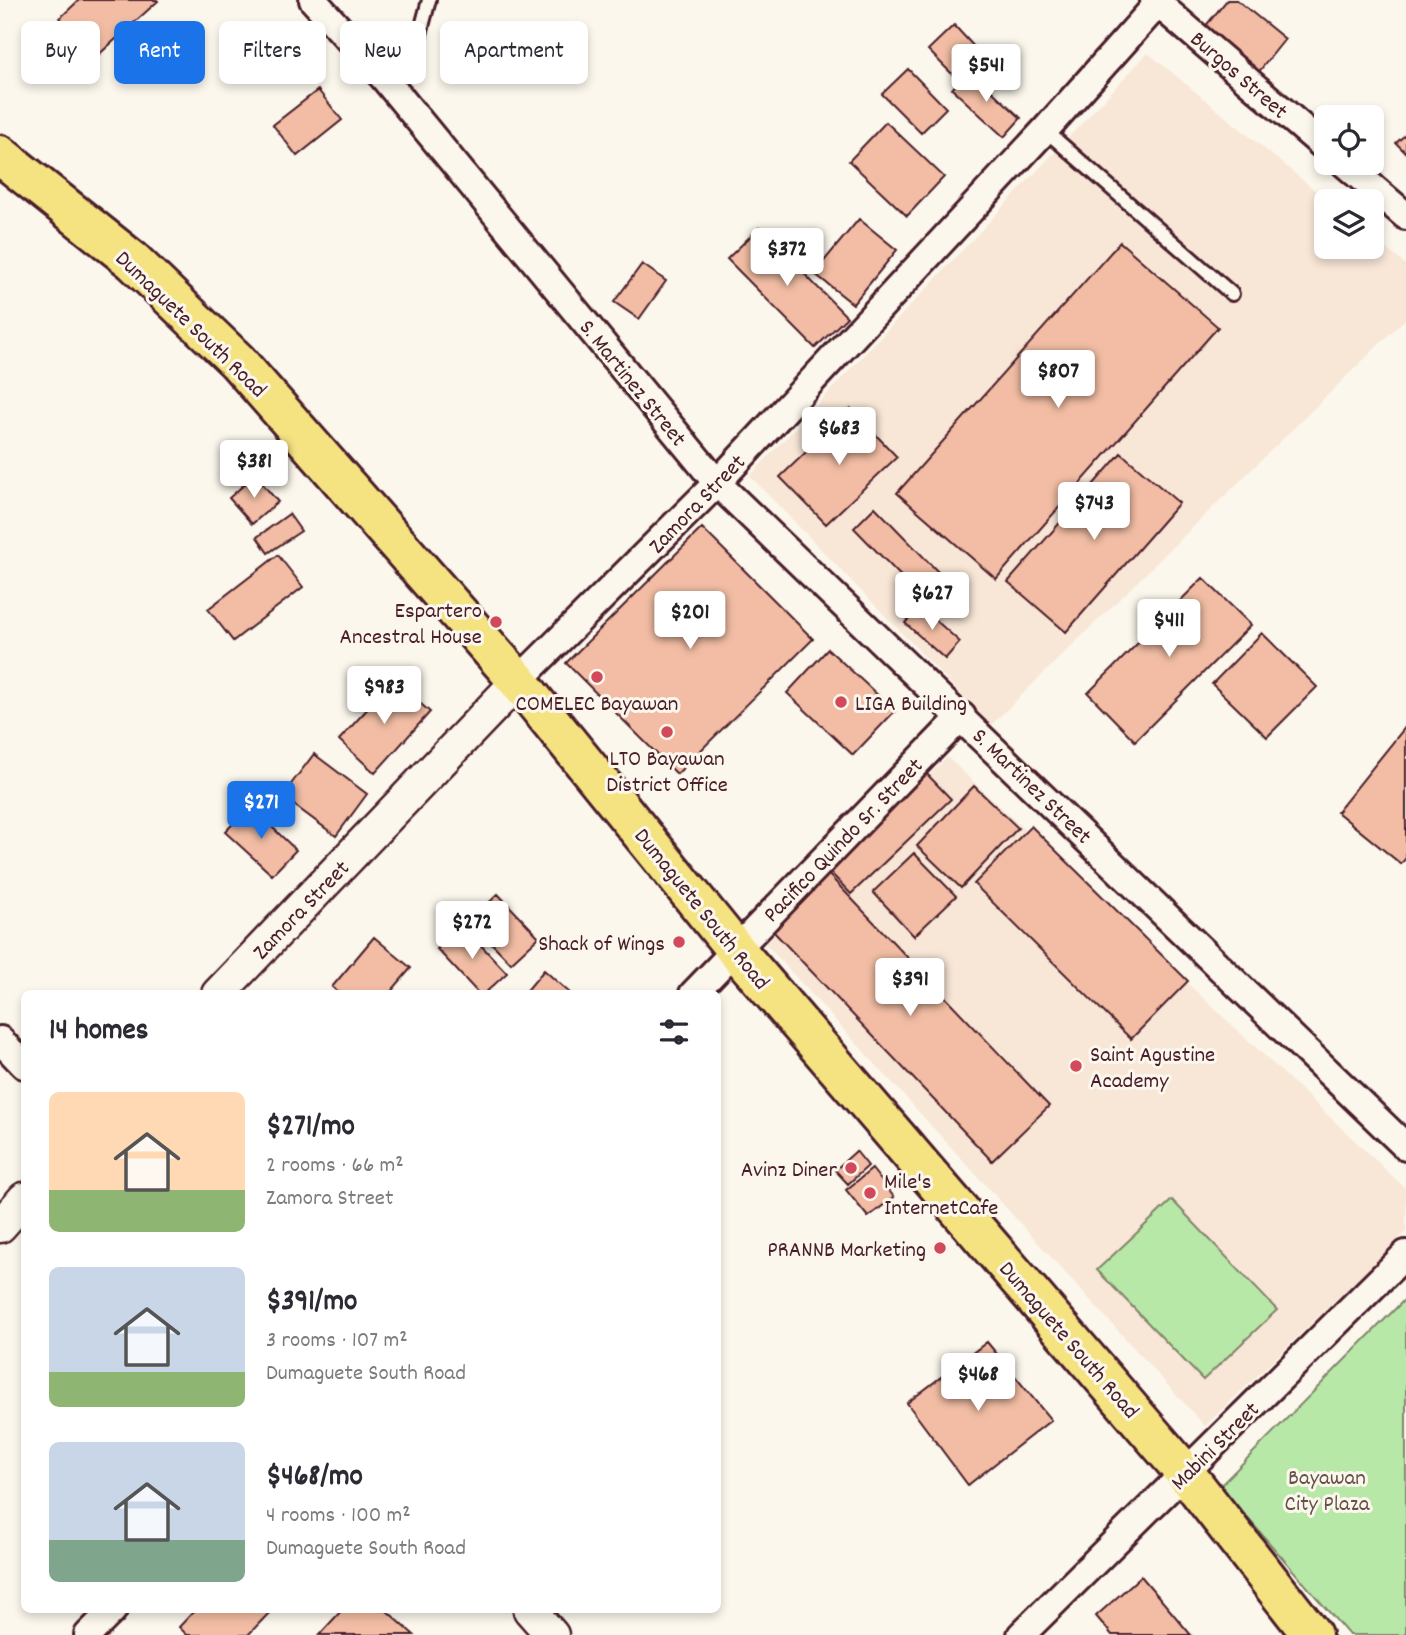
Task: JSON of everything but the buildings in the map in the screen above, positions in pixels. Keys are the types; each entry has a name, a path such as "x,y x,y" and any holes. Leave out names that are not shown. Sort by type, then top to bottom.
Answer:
{"highway":[{"name":"Dumaguete South Road","path":"0,155 133,261 237,361 518,681 735,949 1185,1473 1312,1635"}],"street":[{"name":"S. Martinez Street","path":"313,0 340,30"},
{"name":"Zamora Street","path":"222,990 518,681 717,483 1045,130 1158,1"},
{"name":"Burgos Street","path":"1158,1 1314,138"},
{"name":"S. Martinez Street","path":"389,84 717,483 962,716 1406,1147"},
{"path":"1358,175 1406,216"},
{"name":"Pacifico Quindo Sr. Street","path":"698,990 962,716"},
{"path":"0,1040 21,1062"},
{"path":"0,1226 21,1202"},
{"name":"Mabini Street","path":"1021,1635 1406,1254"},
{"path":"88,1635 110,1613"},
{"path":"533,1613 552,1635"}],"lane":[{"path":"423,21 429,0"},
{"path":"1045,130 1232,293"}],"shaded area":[{"path":"1148,53 1314,189 1314,259 1384,259 1384,247 1406,265 1406,318 991,725 750,476"},
{"name":"Saint Agustine Academy","path":"947,757 1406,1189 1406,1232 1205,1426 765,943"}],"green space":[{"path":"1172,1200 1277,1310 1203,1380 1097,1270"},
{"name":"Bayawan City Plaza","path":"1406,1298 1406,1635 1349,1635 1220,1486"}],"place":[{"name":"Espartero Ancestral House","path":"496,622"},
{"name":"COMELEC Bayawan","path":"597,677"},
{"name":"LIGA Building","path":"841,702"},
{"name":"LTO Bayawan District Office","path":"667,732"},
{"name":"Shack of Wings","path":"679,942"},
{"name":"Saint Agustine Academy","path":"1076,1066"},
{"name":"Avinz Diner","path":"851,1168"},
{"name":"Mile's InternetCafe","path":"870,1193"},
{"name":"PRANNB Marketing","path":"940,1248"}]}
